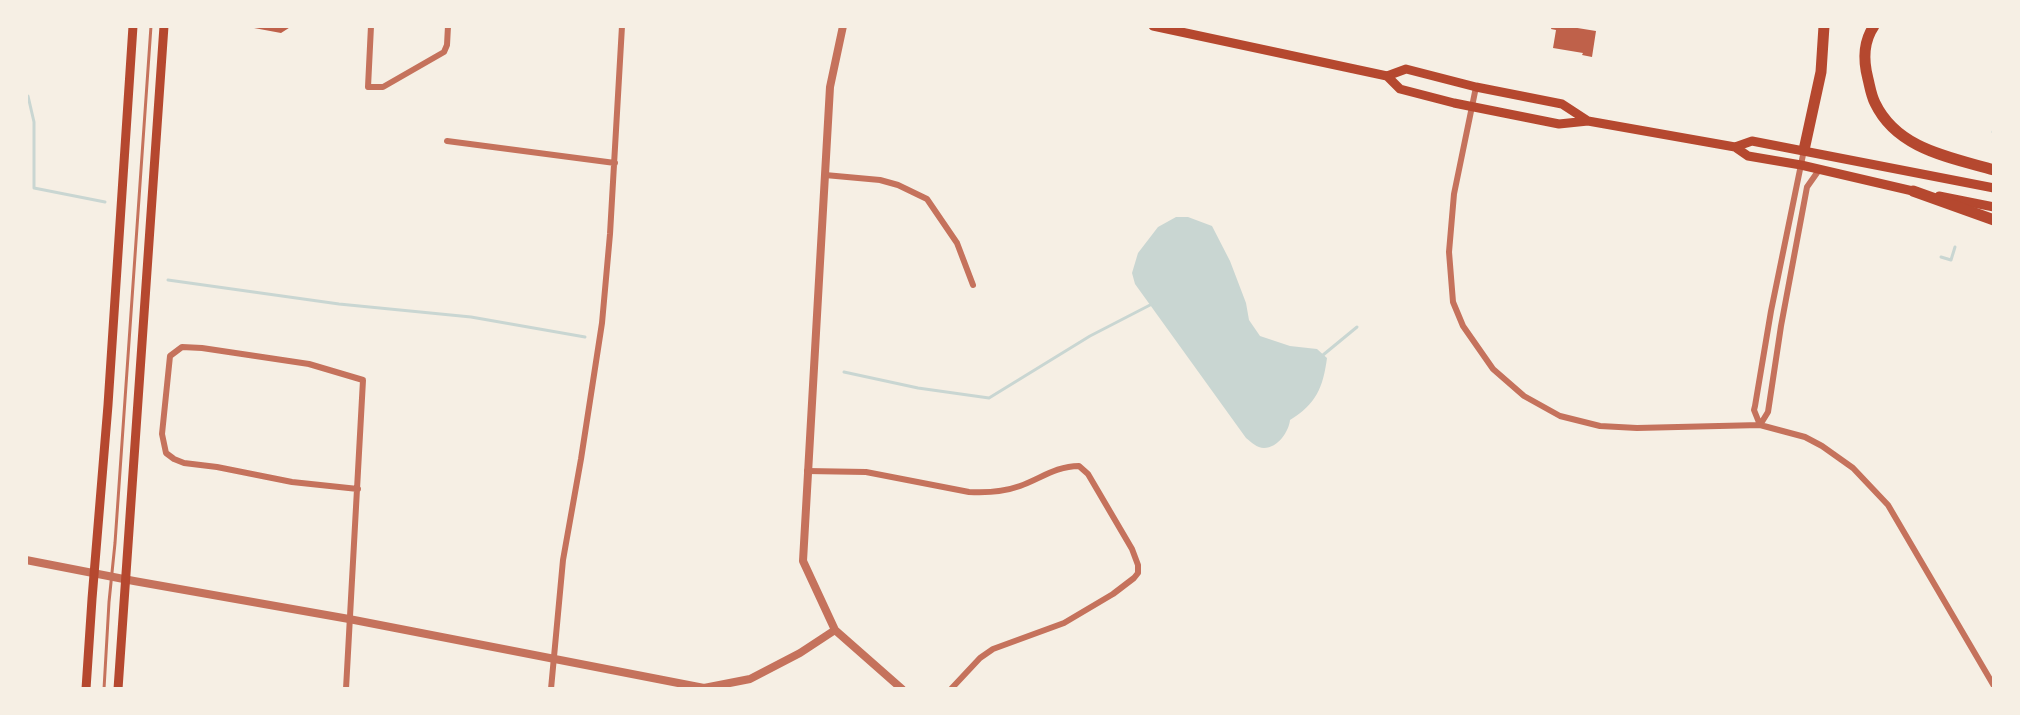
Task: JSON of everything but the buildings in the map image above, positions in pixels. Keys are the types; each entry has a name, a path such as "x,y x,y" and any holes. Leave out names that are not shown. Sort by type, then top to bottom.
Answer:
{"highway":[{"path":"1804,150 1821,72 1824,26"},
{"path":"1874,26 1867,36 1864,64 1874,101 1890,126 1924,148 1994,170"},
{"path":"1913,191 1994,220"}],"main road":[{"path":"86,689 133,26"},
{"path":"118,689 164,26"},
{"path":"1153,26 1387,76 1406,69 1562,104 1588,121"},
{"path":"1387,76 1400,89 1473,106 1559,124 1588,121 1735,147 1748,156 1994,207"},
{"path":"1735,147 1752,141 1994,188"}],"street":[{"path":"371,26 368,87 383,87 444,52 448,26"},
{"path":"551,689 563,560 602,323 622,26"},
{"path":"843,26 830,87 803,561 835,630 902,689"},
{"path":"1476,87 1454,194 1449,252 1453,302 1463,326 1493,369 1524,396 1560,416 1600,426 1760,425 1805,437 1822,446 1853,468 1888,505 1994,686"},
{"path":"447,141 615,163"},
{"path":"1760,425 1754,410 1804,150"},
{"path":"1760,425 1768,412 1807,187 1819,170"},
{"path":"825,175 880,180 927,199 957,243 973,285"},
{"path":"346,689 358,489 363,380 309,364 202,348 182,347 170,356 162,434 166,453 174,459 292,482 358,489"},
{"path":"807,471 866,472 986,493 1019,487 1058,468 1079,466 1088,474 1132,549 1138,573 1113,594 1064,623 993,649 980,658 951,689"},
{"path":"26,560 349,619 704,689 750,679 800,653 835,630"}],"lane":[{"path":"104,689 151,26"}],"shaded area":[{"path":"1176,217 1188,217 1212,226 1230,261 1249,320 1260,336 1290,346 1317,349 1327,358 1317,394 1306,408 1290,420 1282,438 1274,445 1259,447 1246,438 1135,284 1132,273 1138,253 1158,227"}],"waterway":[{"path":"26,95 34,122 34,188 105,202"},
{"path":"1941,257 1951,260 1955,247"},
{"path":"168,280 339,304 471,317 585,337"},
{"path":"844,372 918,388 989,398 1090,336 1152,304"},
{"path":"1323,355 1357,327"}]}
